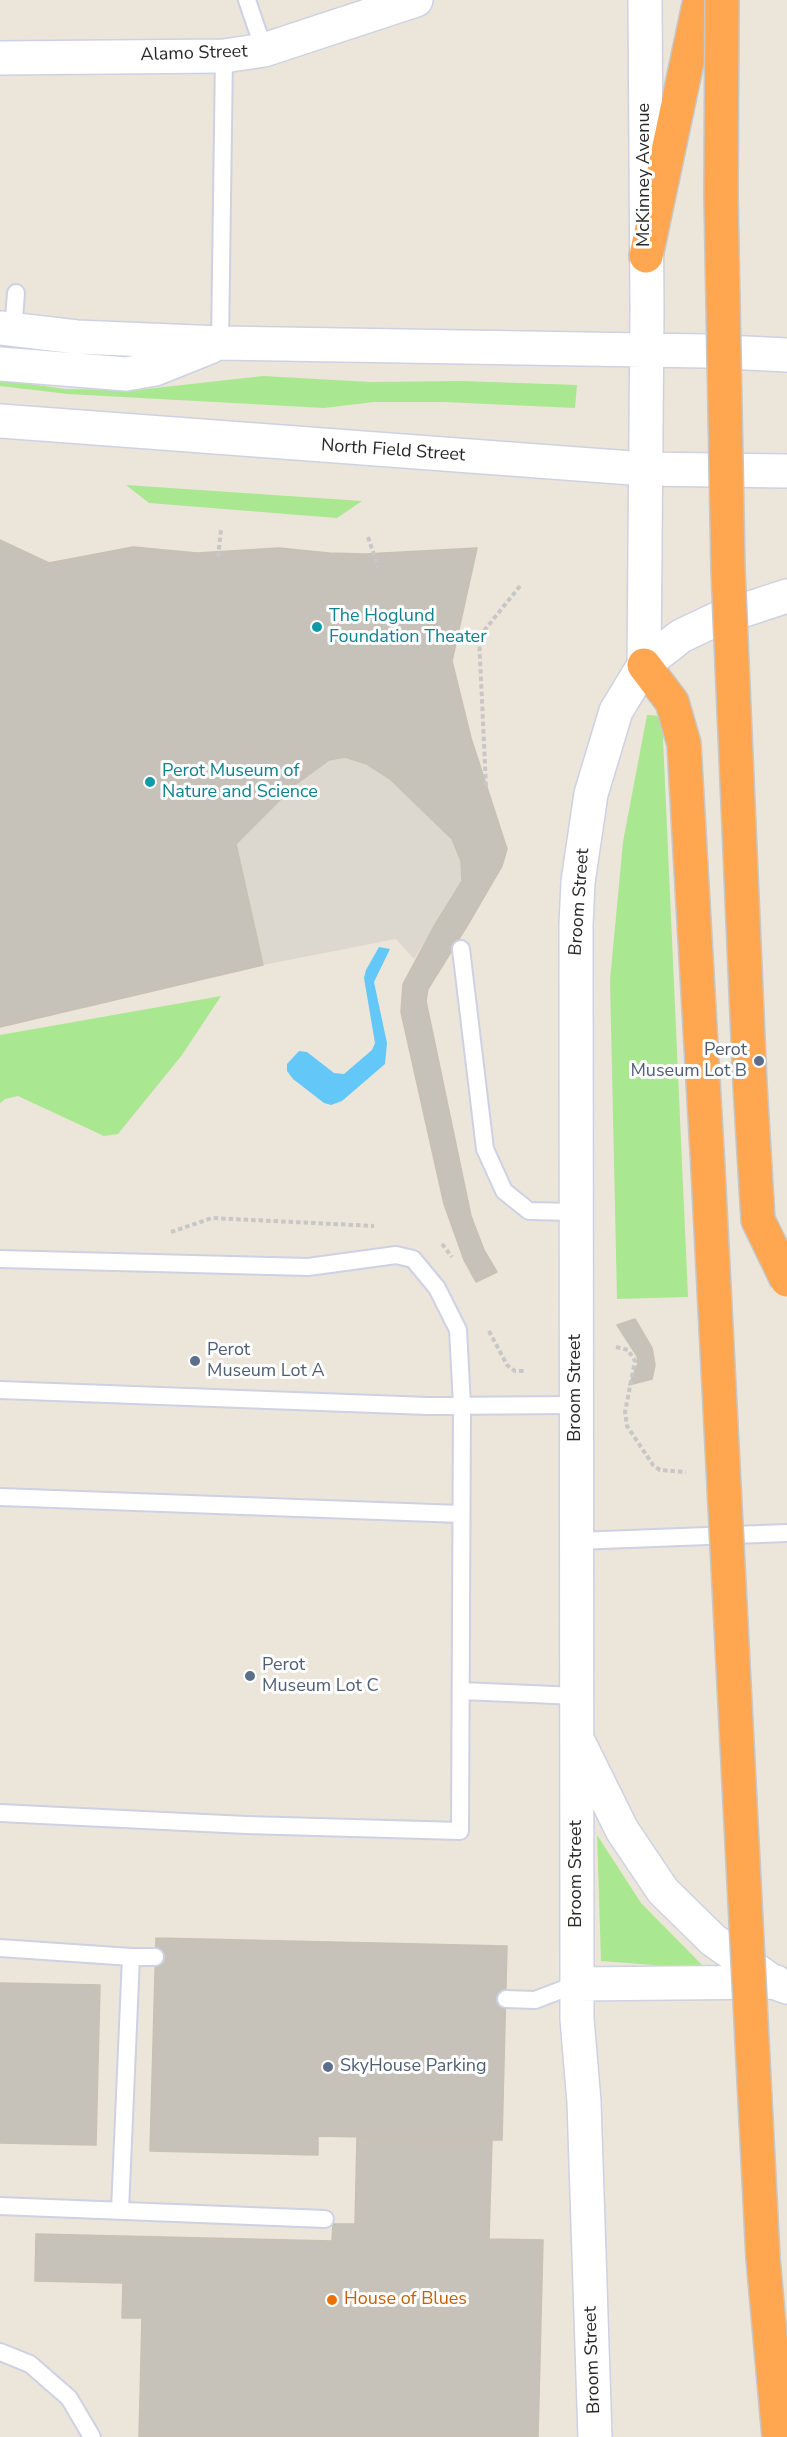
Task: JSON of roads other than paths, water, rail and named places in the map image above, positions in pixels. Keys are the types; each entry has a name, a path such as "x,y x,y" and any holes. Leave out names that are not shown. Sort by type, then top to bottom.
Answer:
{"highway":[{"path":"646,256 700,0"},
{"path":"722,0 721,196 728,569 749,1074 758,1220 787,1280"},
{"path":"644,665 672,702 684,744 708,1169 763,2258 779,2437"}],"main road":[{"name":"Alamo Street","path":"0,58 224,56 264,50 416,0"},
{"name":"McKinney Avenue","path":"645,0 647,351"},
{"path":"7,329 78,337 220,343 787,355"},
{"path":"0,364 126,374 155,369 220,343"},
{"path":"644,665 647,351"},
{"name":"North Field Street","path":"0,421 645,469 787,471"},
{"path":"644,665 681,636 717,619 787,596"},
{"name":"Broom Street","path":"596,2437 584,2102 577,2019 578,882 591,794 612,722 616,711 644,665"},
{"path":"577,1738 622,1830 663,1890 713,1940 782,1984"},
{"path":"577,1984 608,1982 681,1985 782,1984"}],"lane":[{"path":"247,0 264,50"},
{"path":"220,343 224,56"},
{"path":"7,329 16,293"},
{"path":"461,949 485,1149 504,1191 529,1211 576,1212"},
{"path":"0,1259 308,1267 396,1255 413,1259 437,1288 458,1330 462,1405 460,1831 222,1824 0,1813"},
{"path":"0,1390 462,1405 576,1406"},
{"path":"0,1497 460,1515"},
{"path":"576,1540 787,1533"},
{"path":"462,1691 577,1696"},
{"path":"0,1948 155,1957"},
{"path":"120,2210 131,1957"},
{"path":"506,1999 535,2000 577,1984"},
{"path":"0,2206 325,2219"},
{"path":"0,2352 30,2364 69,2398 92,2437"}],"water":[{"path":"379,947 390,949 374,982 387,1043 385,1064 342,1101 331,1105 324,1103 293,1079 287,1071 287,1064 299,1051 307,1052 334,1073 344,1074 372,1050 375,1043 364,978"}],"place":[{"name":"The Hoglund Foundation Theater","path":"317,627"},
{"name":"Perot Museum of Nature and Science","path":"150,782"},
{"name":"Perot Museum Lot B","path":"759,1061"},
{"name":"Perot Museum Lot A","path":"195,1361"},
{"name":"Perot Museum Lot C","path":"250,1676"},
{"name":"SkyHouse Parking","path":"328,2067"},
{"name":"House of Blues","path":"332,2300"}]}
